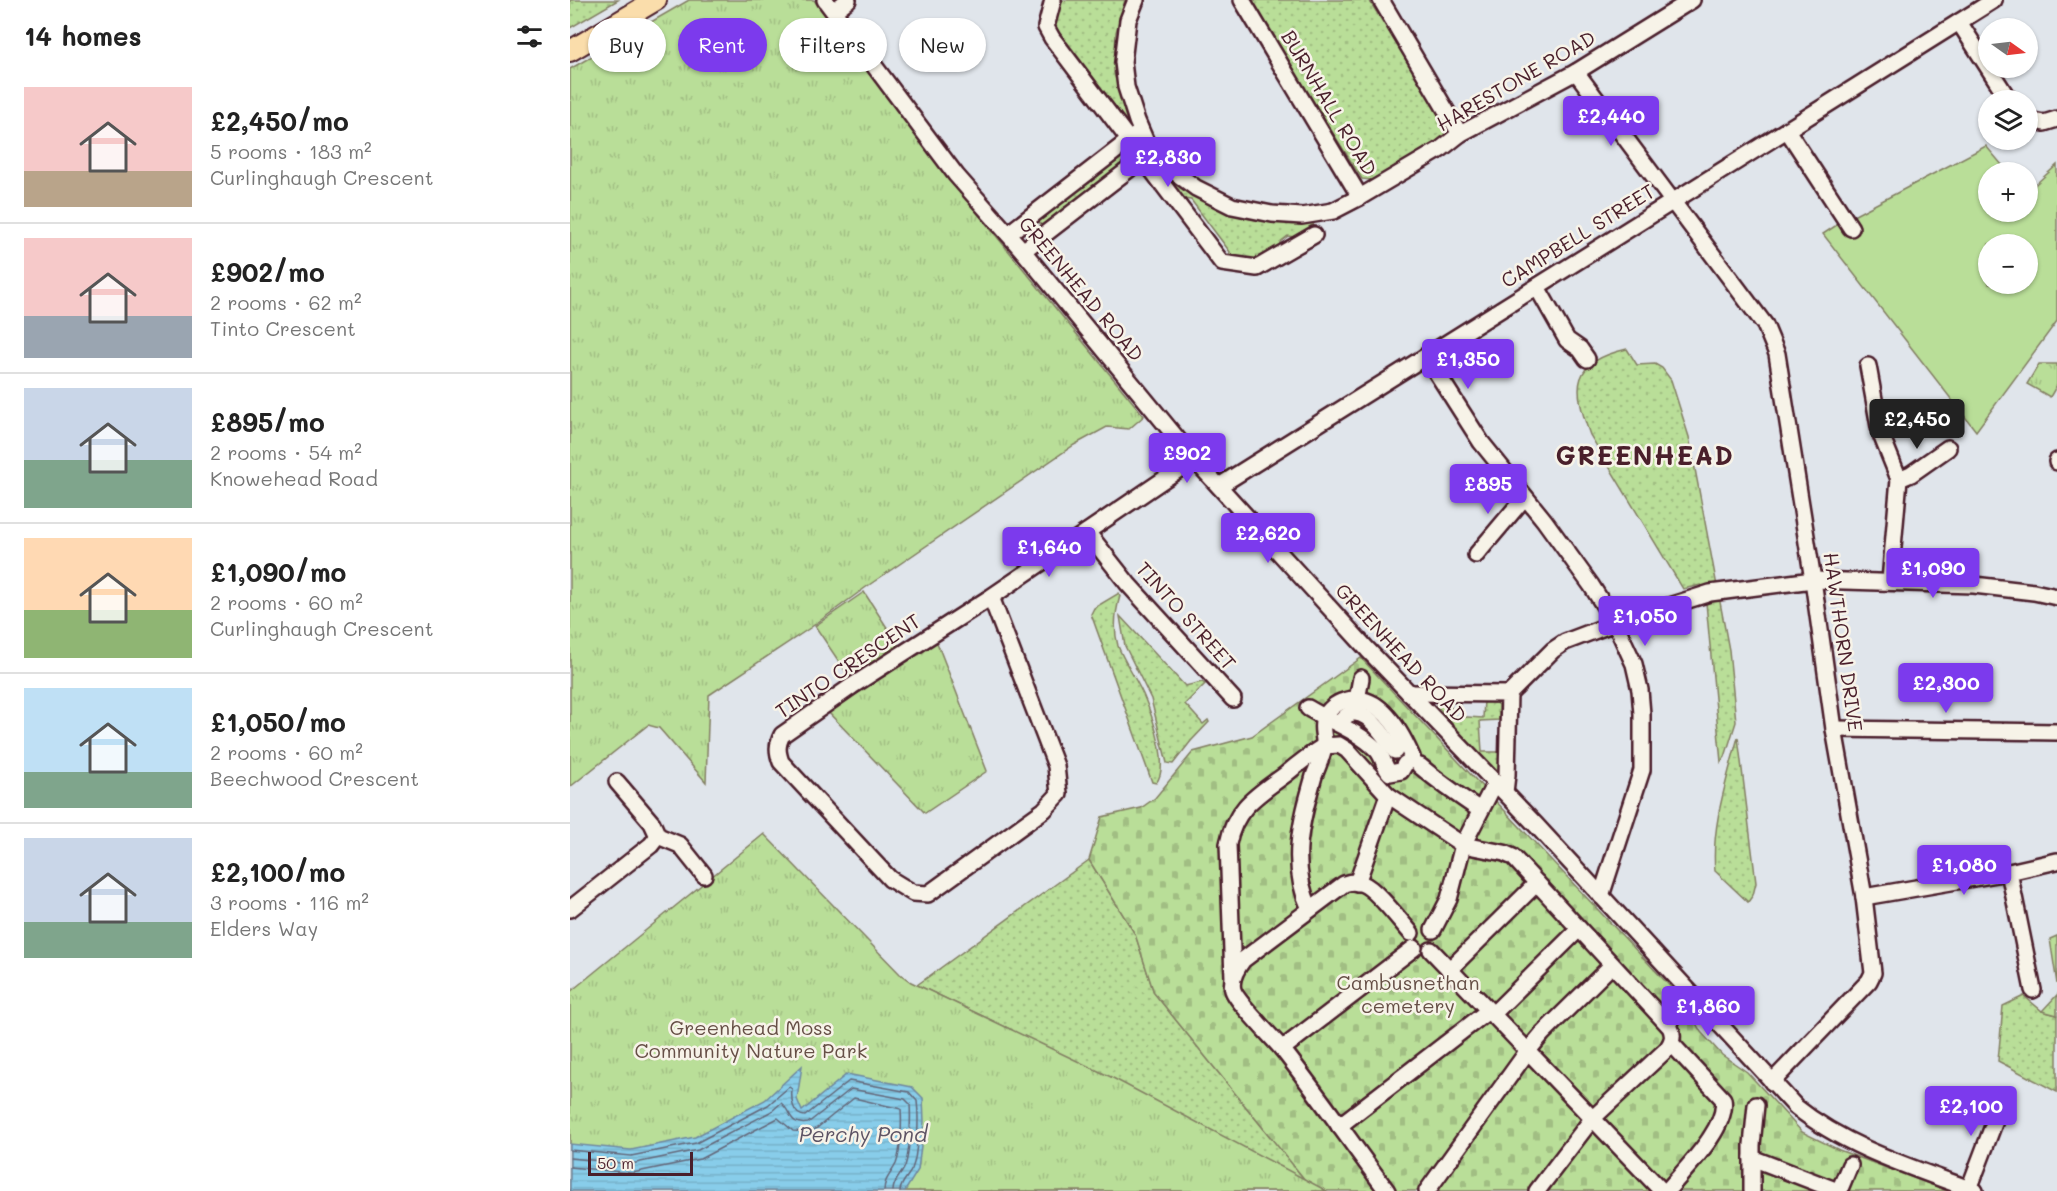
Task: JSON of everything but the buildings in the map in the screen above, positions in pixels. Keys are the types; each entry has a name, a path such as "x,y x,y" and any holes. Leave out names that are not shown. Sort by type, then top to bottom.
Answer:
{"main road":[{"path":"570,51 656,0"}],"street":[{"path":"830,6 848,0"},
{"path":"1053,0 1046,27 1052,38 1136,136 1222,263 1257,268 1314,235"},
{"path":"1136,0 1128,20 1123,62 1136,136"},
{"name":"BURNHALL ROAD","path":"1242,0 1360,197"},
{"name":"HARESTONE ROAD","path":"1148,155 1196,188 1233,206 1272,214 1302,216 1333,211 1442,149 1460,134 1576,72 1692,0"},
{"name":"CAMPBELL STREET","path":"1219,486 1994,0"},
{"path":"1387,2 1460,134"},
{"name":"GREENHEAD ROAD","path":"830,6 956,175 1023,250 1194,459 1368,650 1500,788 1796,1107 1816,1123 1844,1138 1972,1190"},
{"path":"1959,22 2003,90"},
{"name":"HAWTHORN DRIVE","path":"1576,72 1765,325 1777,354 1834,729 1864,897 1872,973 1869,981 1772,1082"},
{"path":"2038,122 2044,123 2057,119"},
{"path":"1787,130 1851,228"},
{"path":"1008,234 1136,136"},
{"path":"1023,250 1148,155"},
{"path":"1537,287 1568,340 1587,358"},
{"path":"1426,356 1481,442 1591,585 1615,623 1634,664 1640,690 1642,714 1642,770 1601,896"},
{"path":"1868,366 1880,432 1899,479 1890,581"},
{"path":"1899,479 1911,474 1948,448"},
{"name":"TINTO CRESCENT","path":"992,597 1056,766 1059,795 1044,810 928,894 913,893 890,879 781,762 777,753 777,744 782,735 852,686 992,597 1194,459"},
{"path":"1476,555 1525,497"},
{"name":"TINTO STREET","path":"1088,532 1128,584 1233,699"},
{"path":"1433,930 1449,899 1463,844 1480,810 1500,788 1508,775 1509,694 1564,642 1710,593 1813,580 1974,585 2057,597"},
{"path":"1310,909 1302,892 1298,875 1298,854 1300,831 1308,796 1324,746 1322,729 1337,702 1361,678"},
{"path":"1372,704 1379,689"},
{"path":"1409,693 1509,694"},
{"path":"1337,702 1339,724 1342,718 1352,714 1366,717 1404,756 1480,810"},
{"path":"1308,708 1337,702 1372,704 1392,722 1404,756"},
{"path":"1834,729 2057,732"},
{"path":"1387,1191 1282,1050 1233,990 1228,844 1230,831 1235,819 1249,801 1324,746 1339,745 1347,750 1389,795 1463,844 1513,857 1670,1027 1673,1033 1671,1043 1592,1119 1537,1191"},
{"path":"617,782 652,823 658,836 680,845 704,875"},
{"path":"1357,883 1389,795"},
{"path":"571,906 651,845 658,836"},
{"path":"1864,897 2009,872 2057,861"},
{"path":"2009,872 2033,990"},
{"path":"1233,978 1243,960 1344,884 1352,882 1364,884 1374,892 1412,940 1422,952 1431,950 1436,942 1433,930 1421,926 1415,928 1412,940 1282,1050"},
{"path":"1449,970 1537,883"},
{"path":"1339,1126 1490,1013 1579,929"},
{"path":"1431,950 1662,1191"},
{"path":"1427,1191 1527,1052 1542,1034 1612,965"},
{"path":"1667,1191 1720,1122 1724,1106 1723,1099 1671,1043"},
{"path":"1972,1190 2004,1096"},
{"path":"1752,1191 1756,1105"},
{"path":"1752,1158 1838,1191 1850,1166"}],"green space":[{"path":"570,0 618,0 570,28"},
{"path":"689,0 814,0 828,18 779,18 779,72 869,72 961,193 1144,416 1129,429 1107,427 1074,445 709,695 706,782 659,728 648,725 570,787 570,69 588,59 588,72 666,72 666,18 658,18"},
{"path":"1060,0 1125,0 1116,32 1114,73 1127,122 1126,126 1116,114 1118,110 1067,42 1063,45 1052,28"},
{"path":"1249,0 1369,0 1446,123 1445,138 1373,180 1362,179"},
{"path":"1978,150 1989,150 2000,162 1978,162 1978,222 2038,222 2038,182 2057,165 2057,321 1976,431 1823,234"},
{"path":"1127,152 1131,158 1042,226 1038,221"},
{"path":"1173,182 1207,204 1223,211 1255,220 1313,223 1314,229 1297,241 1294,237 1288,236 1280,242 1280,249 1256,264 1235,260 1229,255 1230,252 1191,200 1183,199 1171,185"},
{"path":"1627,349 1637,365 1655,364 1662,368 1671,380 1689,437 1729,650 1736,722 1725,757 1721,762 1706,603 1701,585 1683,589 1590,435 1580,403 1581,378 1586,369 1609,354"},
{"path":"2039,364 2057,364 2057,385 2050,397 2027,384"},
{"path":"864,592 899,646 850,678 815,626"},
{"path":"1119,593 1115,621 1116,640 1142,692 1156,730 1161,766 1160,776 1156,783 1152,782 1091,614 1094,608"},
{"path":"1120,616 1185,686 1202,682 1205,684 1185,704 1203,724 1208,720 1209,722 1173,764 1167,763 1151,699 1125,646"},
{"path":"936,640 987,771 925,813 829,713"},
{"name":"Cambusnethan cemetery","path":"1361,658 1682,999 1701,1032 1722,1055 1747,1072 1802,1132 1839,1150 1948,1191 1314,1191 1154,993 1135,934 1089,860 1102,817 1141,808 1155,798 1193,752 1252,736"},
{"path":"1442,699 1451,699 1451,716 1483,718 1484,700 1493,701 1499,705 1499,720 1480,721 1482,752 1499,752 1500,769 1496,773 1436,705"},
{"path":"1738,737 1756,883 1753,895 1748,902 1715,871 1715,837"},
{"name":"Greenhead Moss Community Nature Park","path":"764,834 900,974 911,982 1111,1077 1327,1191 570,1191 570,992"},
{"path":"1089,860 1135,934 1154,993 1314,1191 905,1191 1012,1030 917,985"},
{"path":"2057,936 2057,984 2050,939"},
{"path":"2057,995 2057,1015 2042,1011"},
{"path":"2024,996 2042,1011 2057,1015 2057,1092 1998,1061 2003,1006"}],"water":[{"name":"Perchy Pond","path":"802,1066 797,1099 802,1111 847,1074 912,1087 923,1098 924,1122 918,1170 905,1191 570,1191 570,1144 631,1150 695,1137 765,1100"}],"district":[{"name":"GREENHEAD","path":"1645,456"}]}
